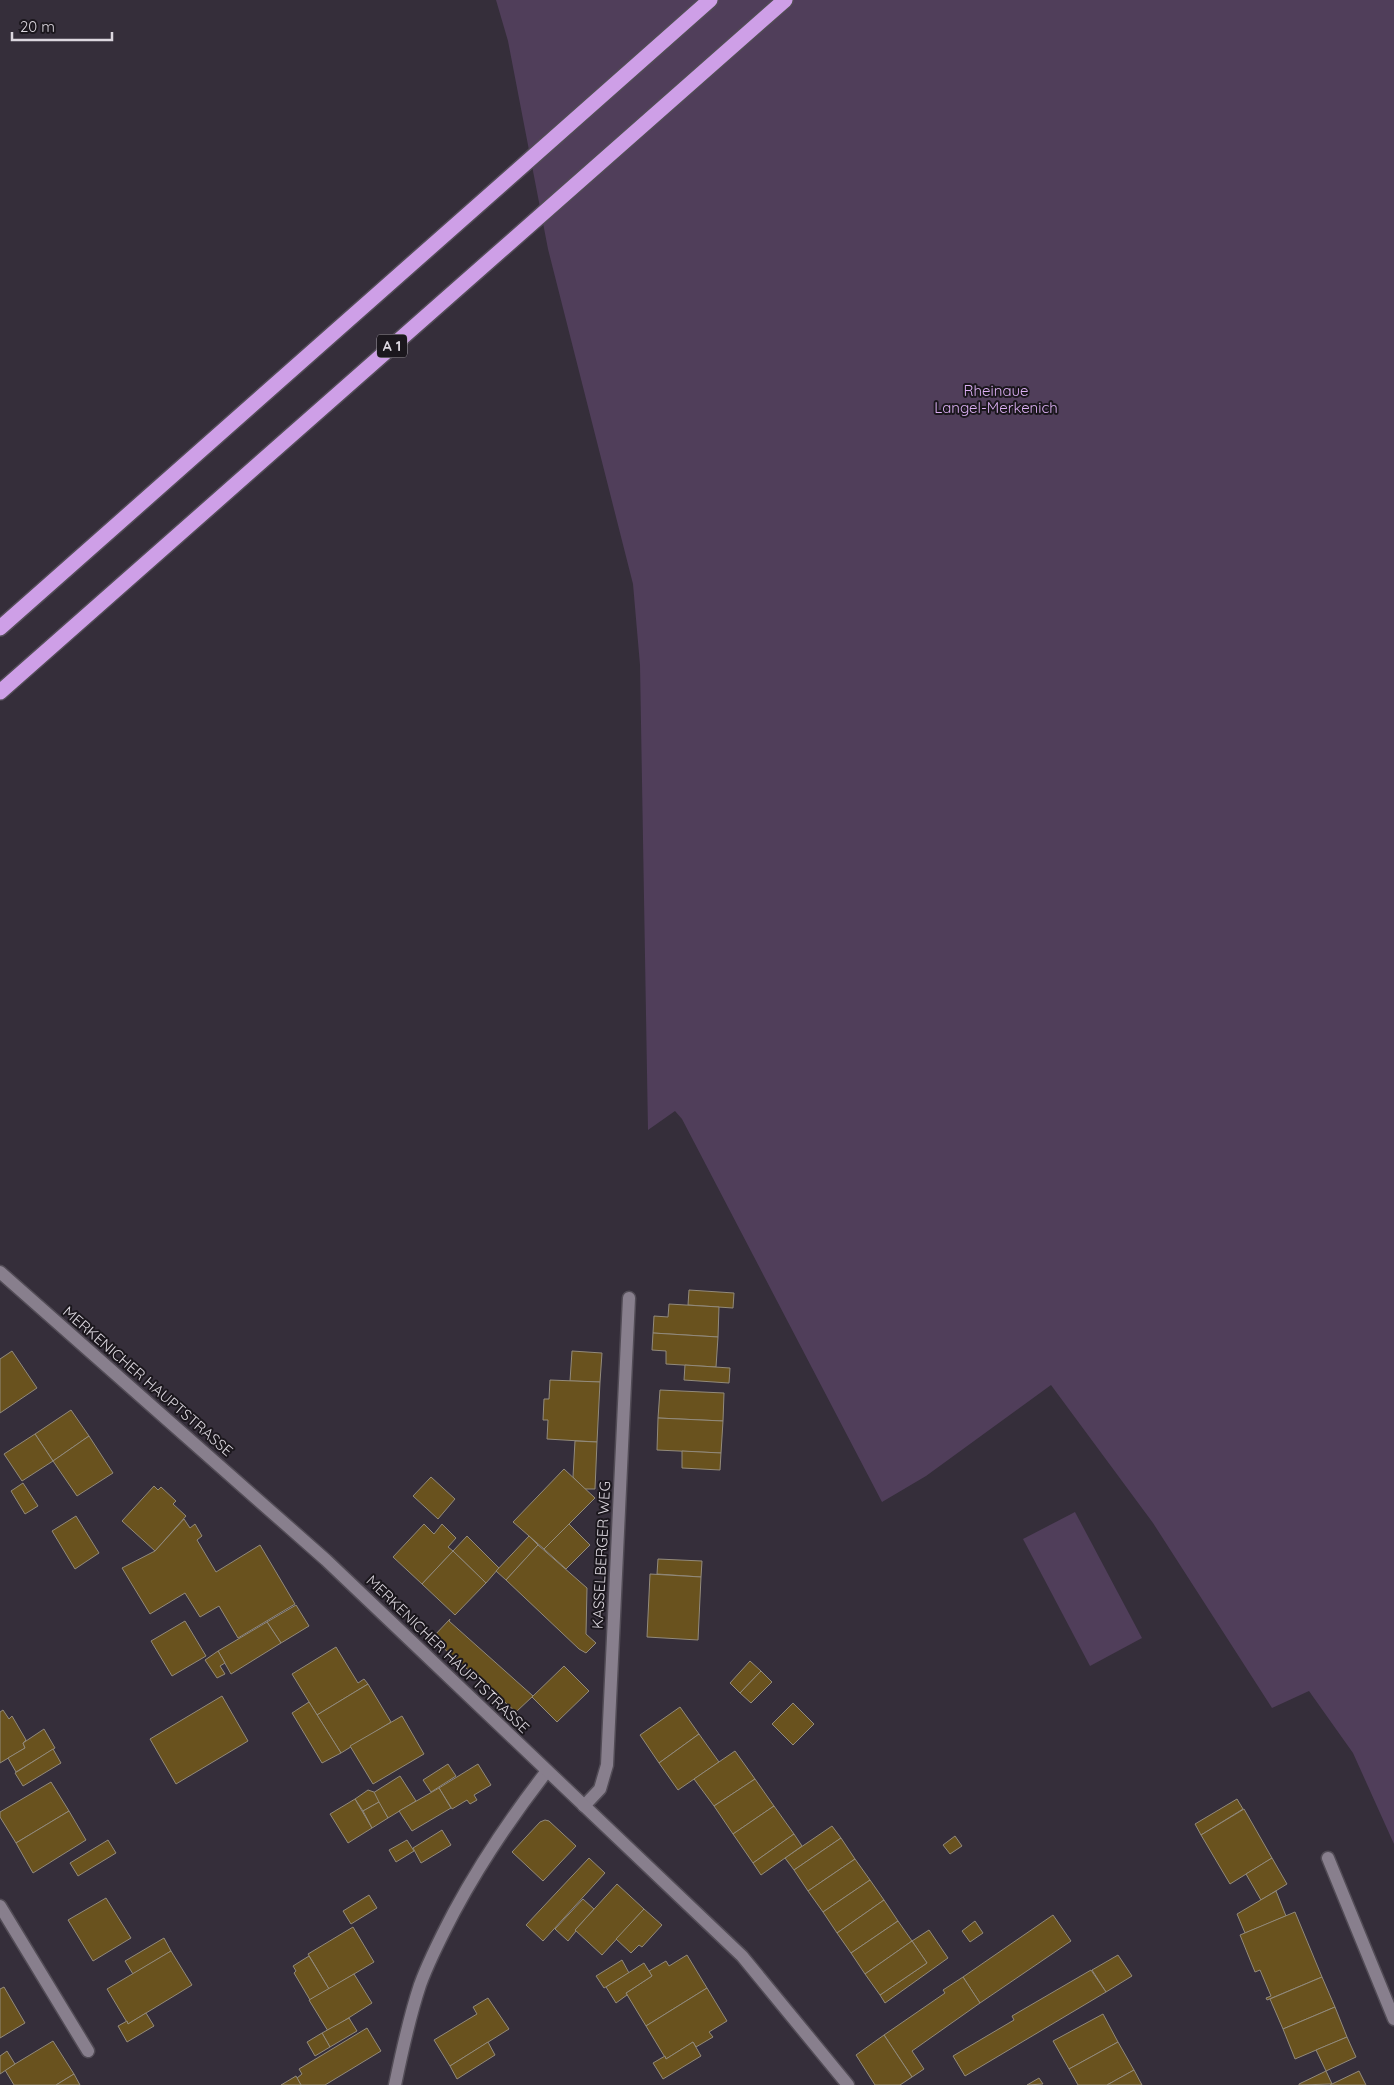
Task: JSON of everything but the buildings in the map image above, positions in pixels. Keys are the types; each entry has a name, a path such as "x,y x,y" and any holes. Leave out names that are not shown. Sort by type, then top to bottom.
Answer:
{"highway":[{"path":"0,628 710,0"},
{"name":"A 1","path":"0,692 785,0"}],"street":[{"name":"MERKENICHER HAUPTSTRASSE","path":"0,1272 326,1560 546,1772 742,1956 848,2085"},
{"name":"KASSELBERGER WEG","path":"584,1806 600,1789 607,1765 629,1298"},
{"path":"395,2085 407,2029 421,1983 441,1937 476,1872 511,1818 546,1772"},
{"path":"1328,1858 1394,2019"},
{"path":"0,1906 88,2051"}],"green space":[{"name":"Rheinaue Langel-Merkenich","path":"496,0 1394,0 1394,1844 1353,1753 1309,1691 1272,1708 1153,1523 1051,1385 926,1476 882,1502 682,1119 675,1111 648,1130 640,665 633,584 548,249 508,41"},
{"path":"1075,1512 1142,1638 1090,1666 1023,1539"}]}
